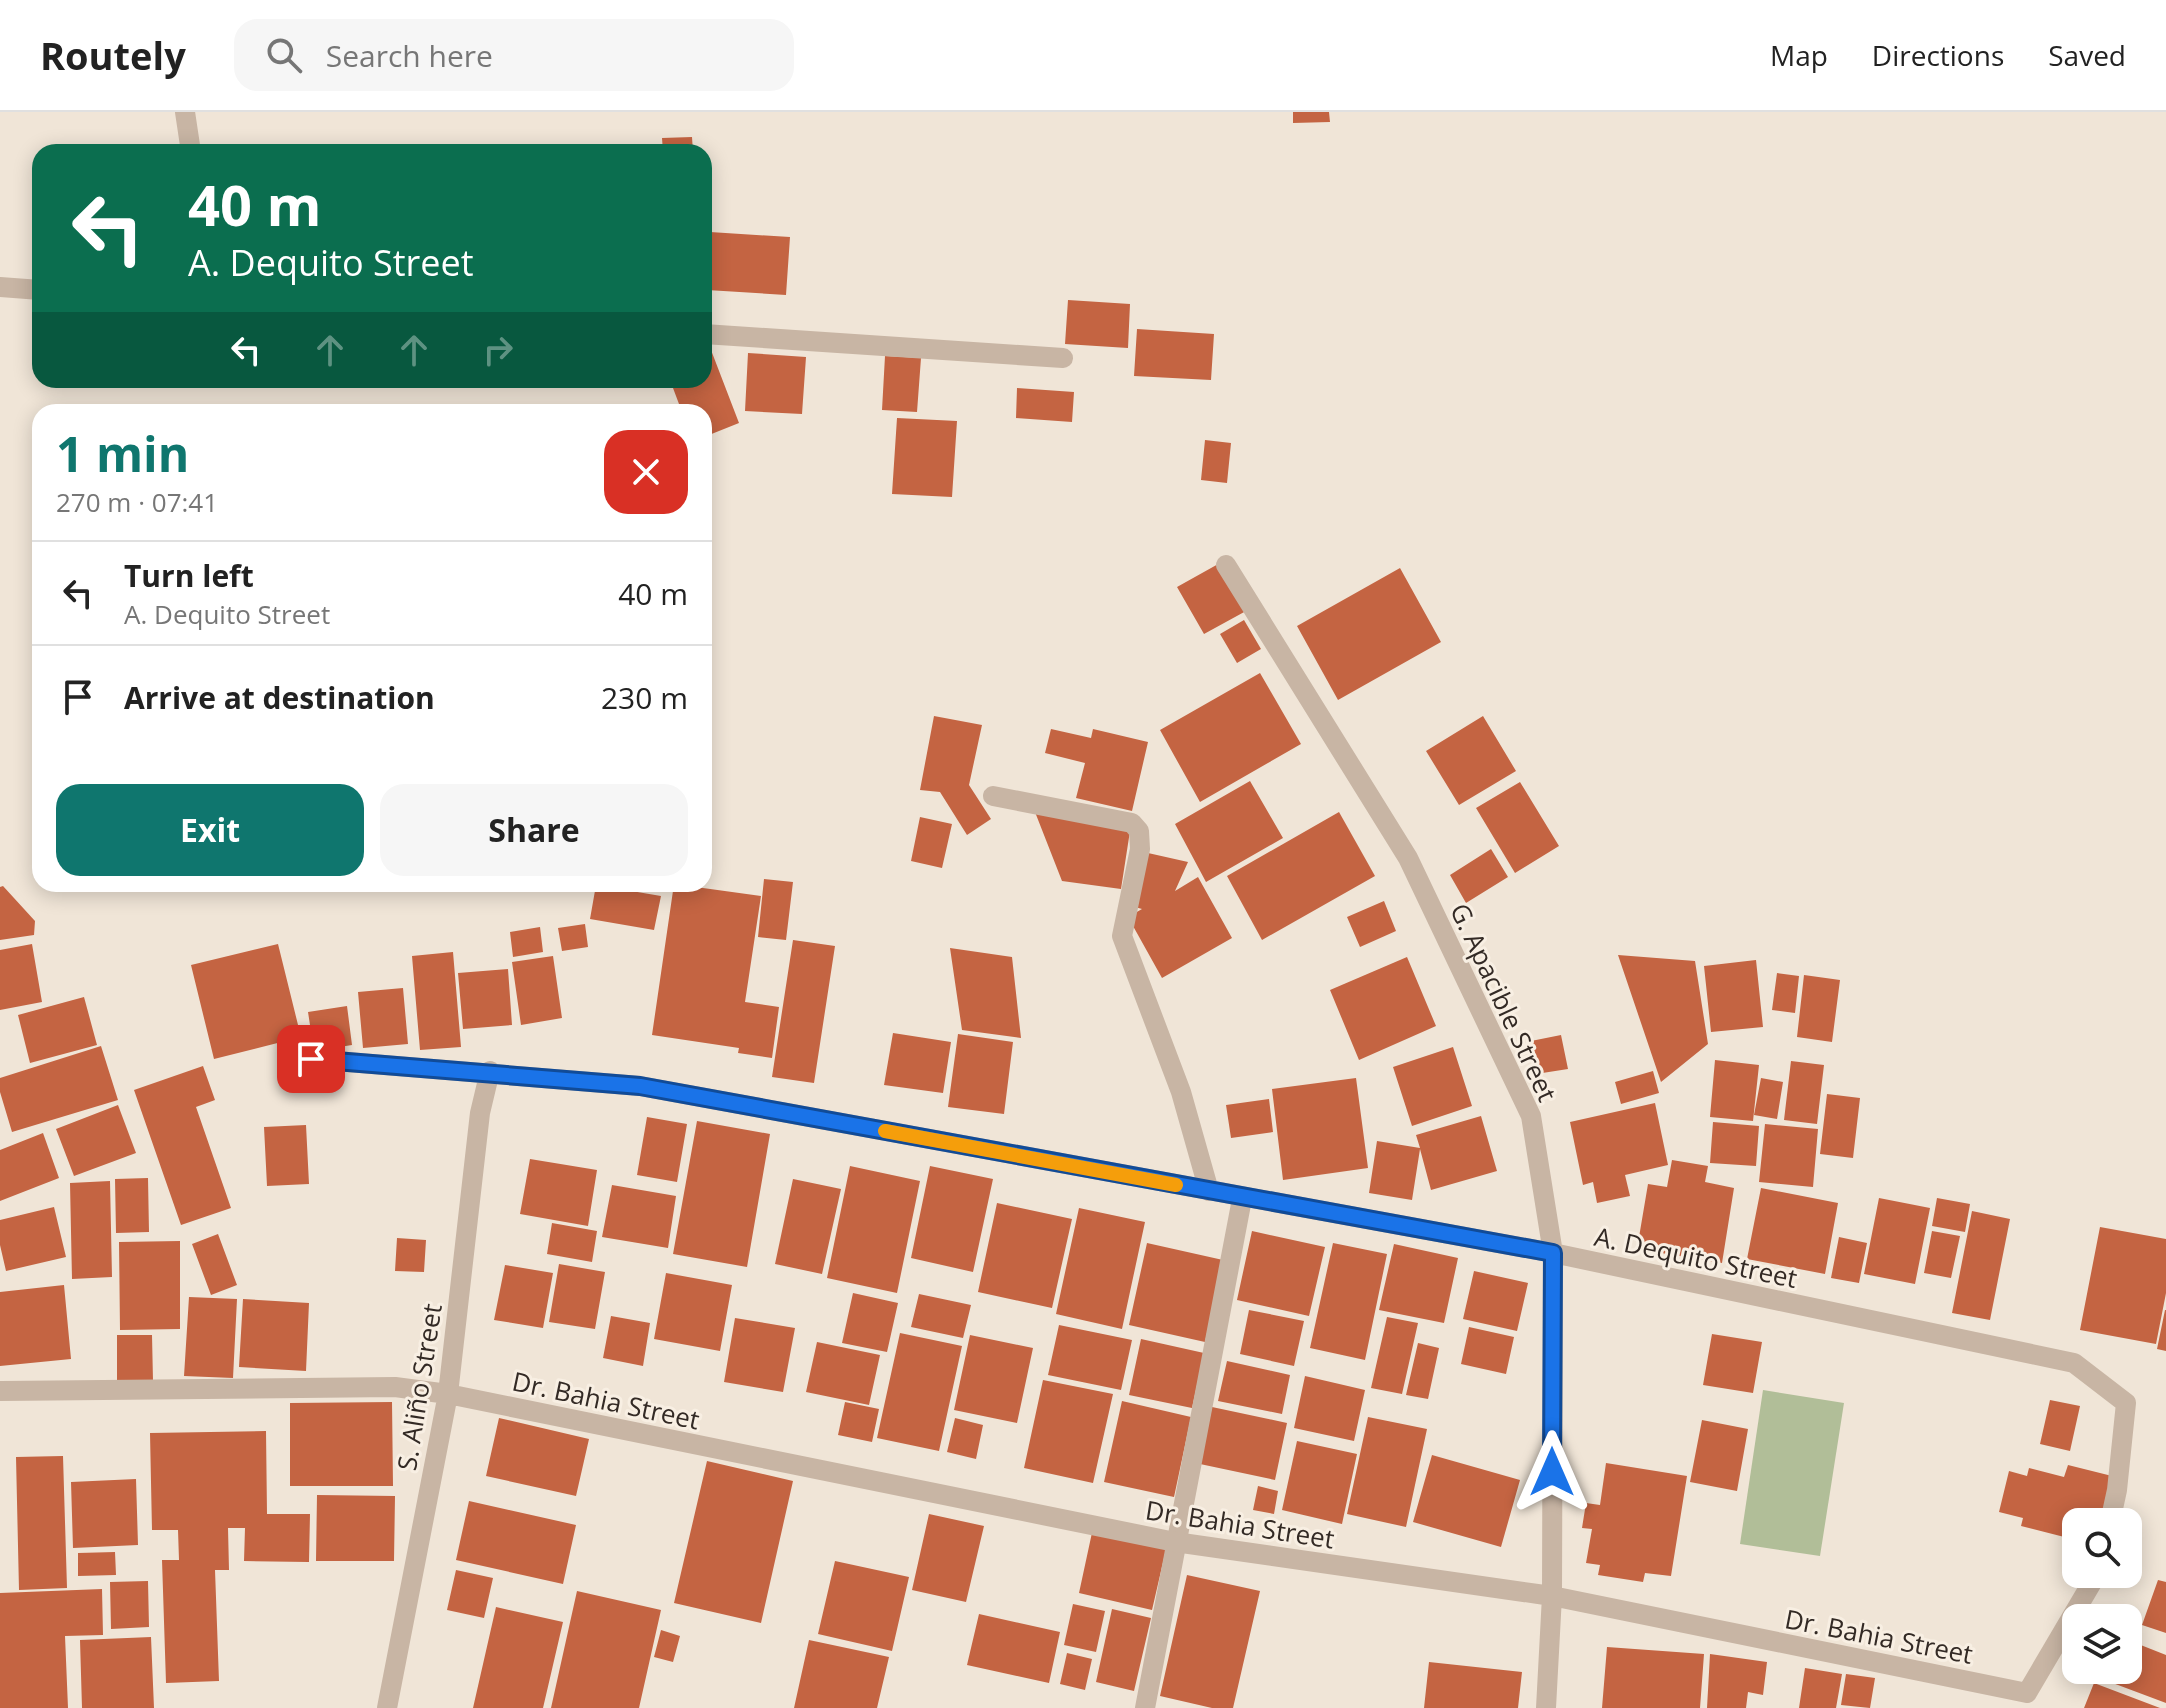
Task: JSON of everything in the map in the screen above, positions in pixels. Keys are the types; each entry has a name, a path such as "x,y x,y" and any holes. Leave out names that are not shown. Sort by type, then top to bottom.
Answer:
{"street":[{"path":"185,112 190,144"},
{"path":"0,287 32,289"},
{"path":"712,335 1063,358"},
{"name":"G. Apacible Street","path":"1226,565 1408,858 1531,1116 1553,1253 1552,1596 1546,1708"},
{"path":"993,796 1132,823 1139,831 1140,849 1122,936 1181,1092 1209,1191"},
{"name":"A. Dequito Street","path":"311,1059 490,1071 640,1086 1242,1199 1553,1253 2074,1363 2126,1403 2113,1508"},
{"name":"S. Aliño Street","path":"387,1708 448,1394 480,1113 490,1071"},
{"path":"1145,1708 1242,1199"},
{"name":"Dr. Bahia Street","path":"1,1391 395,1387 448,1394 1175,1542 1552,1596 2031,1700"},
{"path":"2031,1700 2090,1588"}],"green space":[{"path":"1763,1390 1844,1403 1820,1556 1740,1544"}],"building":[{"path":"1293,112 1329,112 1330,122 1293,123"},
{"path":"692,137 692,144 662,144 662,138"},
{"path":"712,232 790,237 786,295 712,290"},
{"path":"1068,300 1130,304 1128,348 1065,344"},
{"path":"1137,329 1214,334 1211,380 1134,376"},
{"path":"712,353 739,423 712,434 712,404 679,404 673,388 712,388"},
{"path":"748,353 806,357 802,414 745,411"},
{"path":"885,356 921,358 917,412 882,410"},
{"path":"1017,388 1074,392 1072,422 1016,418"},
{"path":"897,418 957,421 952,497 892,494"},
{"path":"1205,440 1231,443 1227,483 1201,480"},
{"path":"1220,563 1246,611 1204,634 1177,587"},
{"path":"1400,568 1441,642 1338,700 1297,626"},
{"path":"1244,620 1261,649 1237,663 1220,634"},
{"path":"1260,673 1301,744 1200,802 1160,730"},
{"path":"934,716 982,725 969,785 991,819 967,835 940,792 920,790"},
{"path":"1483,716 1516,771 1459,805 1426,751"},
{"path":"1051,729 1091,738 1093,729 1148,742 1132,811 1076,798 1085,763 1045,753"},
{"path":"1250,781 1283,838 1206,882 1175,824"},
{"path":"1520,782 1559,846 1515,873 1476,808"},
{"path":"1035,812 1130,831 1121,889 1062,881"},
{"path":"1339,812 1375,876 1262,940 1227,876"},
{"path":"920,817 952,824 942,868 911,861"},
{"path":"1491,849 1508,877 1466,903 1450,875"},
{"path":"1148,853 1188,862 1175,891 1198,877 1232,938 1162,978 1128,917 1142,909 1135,907"},
{"path":"764,879 793,882 786,940 758,937"},
{"path":"3,886 35,921 34,935 0,940 0,887"},
{"path":"712,889 761,896 745,1002 779,1007 772,1058 738,1053 739,1048 652,1035 673,892 712,892"},
{"path":"595,892 637,892 661,896 654,930 590,919"},
{"path":"1384,901 1396,931 1360,947 1347,917"},
{"path":"585,924 588,947 562,951 558,928"},
{"path":"540,927 543,952 513,957 510,932"},
{"path":"793,940 835,946 814,1083 772,1077"},
{"path":"32,944 42,1002 0,1010 0,950"},
{"path":"278,944 301,1037 214,1059 191,965"},
{"path":"950,948 1012,957 1021,1038 962,1030"},
{"path":"453,952 461,1047 420,1050 412,956"},
{"path":"1618,955 1695,961 1708,1044 1661,1082"},
{"path":"553,956 562,1018 521,1025 512,962"},
{"path":"1407,957 1436,1026 1359,1060 1330,990"},
{"path":"1756,960 1763,1027 1711,1032 1704,966"},
{"path":"508,969 512,1025 463,1029 458,973"},
{"path":"1777,973 1799,976 1795,1013 1772,1010"},
{"path":"1804,975 1840,980 1832,1042 1797,1037"},
{"path":"403,988 408,1044 363,1048 358,992"},
{"path":"84,997 97,1045 30,1063 18,1015"},
{"path":"347,1006 352,1045 314,1051 308,1012"},
{"path":"893,1033 951,1042 943,1093 884,1085"},
{"path":"958,1034 1013,1042 1004,1114 948,1107"},
{"path":"1561,1035 1568,1069 1536,1074 1531,1041"},
{"path":"101,1046 118,1100 12,1132 0,1092 0,1078"},
{"path":"1453,1047 1472,1106 1412,1126 1393,1067"},
{"path":"1715,1060 1759,1065 1753,1121 1710,1117"},
{"path":"1791,1061 1824,1065 1817,1124 1784,1120"},
{"path":"203,1066 215,1100 196,1107 231,1208 181,1225 134,1090"},
{"path":"1653,1071 1659,1093 1621,1104 1615,1082"},
{"path":"1356,1078 1368,1168 1283,1180 1272,1089"},
{"path":"1761,1078 1783,1082 1777,1119 1754,1115"},
{"path":"1827,1094 1860,1098 1853,1158 1820,1154"},
{"path":"1269,1099 1273,1132 1231,1138 1226,1105"},
{"path":"1655,1103 1668,1165 1625,1175 1630,1196 1597,1203 1593,1182 1583,1185 1570,1122"},
{"path":"118,1105 136,1153 74,1176 56,1129"},
{"path":"1481,1116 1497,1171 1431,1190 1420,1149 1412,1200 1369,1193 1377,1141 1420,1148 1416,1135"},
{"path":"647,1117 687,1124 677,1182 637,1175"},
{"path":"697,1121 770,1134 747,1267 673,1254"},
{"path":"1713,1122 1759,1126 1756,1166 1710,1163"},
{"path":"1765,1124 1818,1129 1813,1187 1759,1182"},
{"path":"306,1125 309,1184 267,1186 264,1127"},
{"path":"43,1133 59,1178 0,1201 0,1150"},
{"path":"530,1159 597,1170 588,1226 520,1214"},
{"path":"1672,1160 1708,1166 1705,1182 1734,1188 1722,1263 1637,1249 1648,1184 1667,1187"},
{"path":"850,1166 920,1181 897,1293 827,1278"},
{"path":"930,1166 993,1179 973,1272 911,1258"},
{"path":"148,1178 149,1232 116,1233 115,1179"},
{"path":"793,1179 841,1189 822,1274 775,1264"},
{"path":"110,1181 112,1277 72,1279 70,1183"},
{"path":"612,1185 676,1196 668,1248 602,1237"},
{"path":"1761,1188 1838,1203 1825,1274 1747,1259"},
{"path":"1879,1198 1930,1208 1915,1284 1864,1274"},
{"path":"1937,1198 1970,1204 1965,1232 1932,1226"},
{"path":"997,1203 1072,1219 1052,1308 978,1292"},
{"path":"54,1207 66,1257 6,1271 0,1245 0,1220"},
{"path":"1079,1208 1145,1222 1122,1329 1056,1314"},
{"path":"1972,1211 2010,1219 1990,1320 1952,1313"},
{"path":"552,1223 597,1231 592,1262 547,1254"},
{"path":"2100,1227 2166,1239 2166,1293 2156,1344 2080,1330"},
{"path":"1252,1231 1325,1247 1309,1316 1237,1300"},
{"path":"1932,1231 1960,1236 1951,1278 1924,1273"},
{"path":"218,1234 237,1285 211,1295 192,1244"},
{"path":"1839,1237 1867,1243 1859,1283 1831,1278"},
{"path":"397,1238 426,1240 424,1272 395,1271"},
{"path":"180,1241 180,1329 120,1330 119,1242"},
{"path":"1147,1243 1223,1260 1205,1342 1129,1325"},
{"path":"1333,1243 1387,1254 1365,1360 1310,1348"},
{"path":"1394,1244 1458,1258 1444,1323 1379,1310"},
{"path":"559,1264 605,1272 595,1329 549,1322"},
{"path":"505,1265 553,1273 543,1328 494,1320"},
{"path":"1474,1271 1528,1283 1517,1331 1463,1319"},
{"path":"666,1273 732,1285 720,1351 654,1339"},
{"path":"64,1285 71,1359 0,1366 0,1292"},
{"path":"853,1293 898,1303 887,1352 842,1343"},
{"path":"919,1294 971,1305 963,1338 911,1327"},
{"path":"189,1297 237,1299 233,1378 184,1376"},
{"path":"243,1299 309,1303 306,1371 239,1367"},
{"path":"1249,1310 1304,1321 1294,1366 1240,1354"},
{"path":"2166,1310 2166,1351 2157,1349"},
{"path":"611,1316 650,1323 643,1366 603,1358"},
{"path":"1387,1317 1418,1323 1402,1394 1371,1388"},
{"path":"735,1318 795,1328 783,1392 724,1382"},
{"path":"1059,1325 1132,1340 1121,1390 1048,1375"},
{"path":"1469,1327 1514,1337 1506,1374 1461,1364"},
{"path":"900,1333 962,1346 939,1451 877,1438"},
{"path":"1712,1334 1762,1342 1753,1393 1703,1385"},
{"path":"117,1335 152,1335 153,1381 117,1382"},
{"path":"970,1335 1033,1348 1017,1423 954,1410"},
{"path":"1141,1339 1204,1353 1192,1408 1129,1395"},
{"path":"817,1342 880,1355 869,1405 806,1392"},
{"path":"1418,1343 1439,1348 1428,1399 1406,1395"},
{"path":"1227,1361 1290,1375 1282,1414 1218,1401"},
{"path":"1305,1376 1365,1390 1354,1441 1294,1428"},
{"path":"1043,1380 1113,1394 1093,1483 1024,1468"},
{"path":"2050,1400 2080,1406 2070,1451 2040,1444"},
{"path":"1122,1401 1191,1417 1174,1497 1104,1482"},
{"path":"392,1402 393,1486 290,1486 290,1403"},
{"path":"845,1402 879,1409 872,1442 838,1435"},
{"path":"1212,1407 1287,1423 1275,1480 1200,1464"},
{"path":"1368,1417 1427,1429 1406,1527 1347,1514"},
{"path":"499,1418 589,1439 576,1496 486,1476"},
{"path":"955,1418 983,1425 976,1459 947,1452"},
{"path":"1702,1420 1748,1429 1737,1491 1690,1482"},
{"path":"266,1431 267,1514 310,1514 309,1562 244,1561 245,1528 228,1528 229,1570 215,1570 219,1681 166,1683 162,1560 179,1560 178,1530 152,1530 150,1433"},
{"path":"1297,1441 1357,1454 1342,1524 1282,1510"},
{"path":"1432,1455 1520,1480 1501,1547 1413,1522"},
{"path":"63,1456 67,1588 19,1590 16,1457"},
{"path":"707,1461 793,1481 761,1623 674,1603"},
{"path":"1606,1463 1687,1476 1671,1576 1645,1573 1643,1582 1598,1575 1600,1565 1586,1563 1592,1529 1582,1528 1586,1503 1600,1505"},
{"path":"2068,1465 2112,1476 2104,1508 2062,1508 2062,1536 2021,1526 2023,1518 1999,1512 2009,1471 2027,1476 2029,1468 2064,1477"},
{"path":"136,1479 138,1545 73,1548 71,1482"},
{"path":"1258,1486 1278,1491 1274,1514 1253,1510"},
{"path":"317,1495 395,1496 394,1561 316,1561"},
{"path":"469,1501 576,1525 563,1584 456,1560"},
{"path":"929,1514 984,1526 966,1602 912,1590"},
{"path":"1093,1528 1167,1545 1152,1610 1079,1593"},
{"path":"115,1552 116,1575 78,1576 78,1553"},
{"path":"835,1561 909,1577 892,1651 818,1634"},
{"path":"456,1570 493,1578 484,1618 447,1610"},
{"path":"1187,1575 1260,1591 1233,1708 1212,1708 1160,1696"},
{"path":"2158,1580 2166,1582 2166,1633 2142,1625"},
{"path":"148,1581 149,1627 111,1629 110,1582"},
{"path":"102,1589 103,1635 65,1636 68,1708 0,1708 0,1593"},
{"path":"577,1591 661,1610 639,1708 551,1708"},
{"path":"1073,1604 1105,1611 1096,1652 1064,1645"},
{"path":"496,1607 563,1622 543,1708 473,1708"},
{"path":"1112,1609 1151,1618 1134,1691 1096,1682"},
{"path":"979,1614 1060,1632 1049,1683 967,1665"},
{"path":"661,1630 680,1636 673,1662 654,1657"},
{"path":"151,1637 154,1708 82,1708 80,1640"},
{"path":"809,1640 889,1657 877,1708 794,1708"},
{"path":"2142,1646 2166,1655 2166,1703 2115,1684 2142,1684"},
{"path":"1607,1647 1704,1654 1700,1708 1602,1708"},
{"path":"1067,1653 1092,1659 1085,1690 1060,1684"},
{"path":"1710,1654 1767,1662 1763,1695 1748,1692 1746,1708 1707,1708"},
{"path":"1429,1662 1522,1672 1518,1708 1424,1708"},
{"path":"1805,1668 1842,1674 1836,1708 1799,1708"},
{"path":"1846,1674 1875,1678 1870,1708 1841,1705"},
{"path":"2094,1684 2097,1684 2160,1708 2084,1708"}],"slow traffic":[{"path":"885,1131 1176,1185"}],"route":[{"path":"311,1059 490,1071 640,1086 1242,1199 1553,1253 1552,1472"}]}
